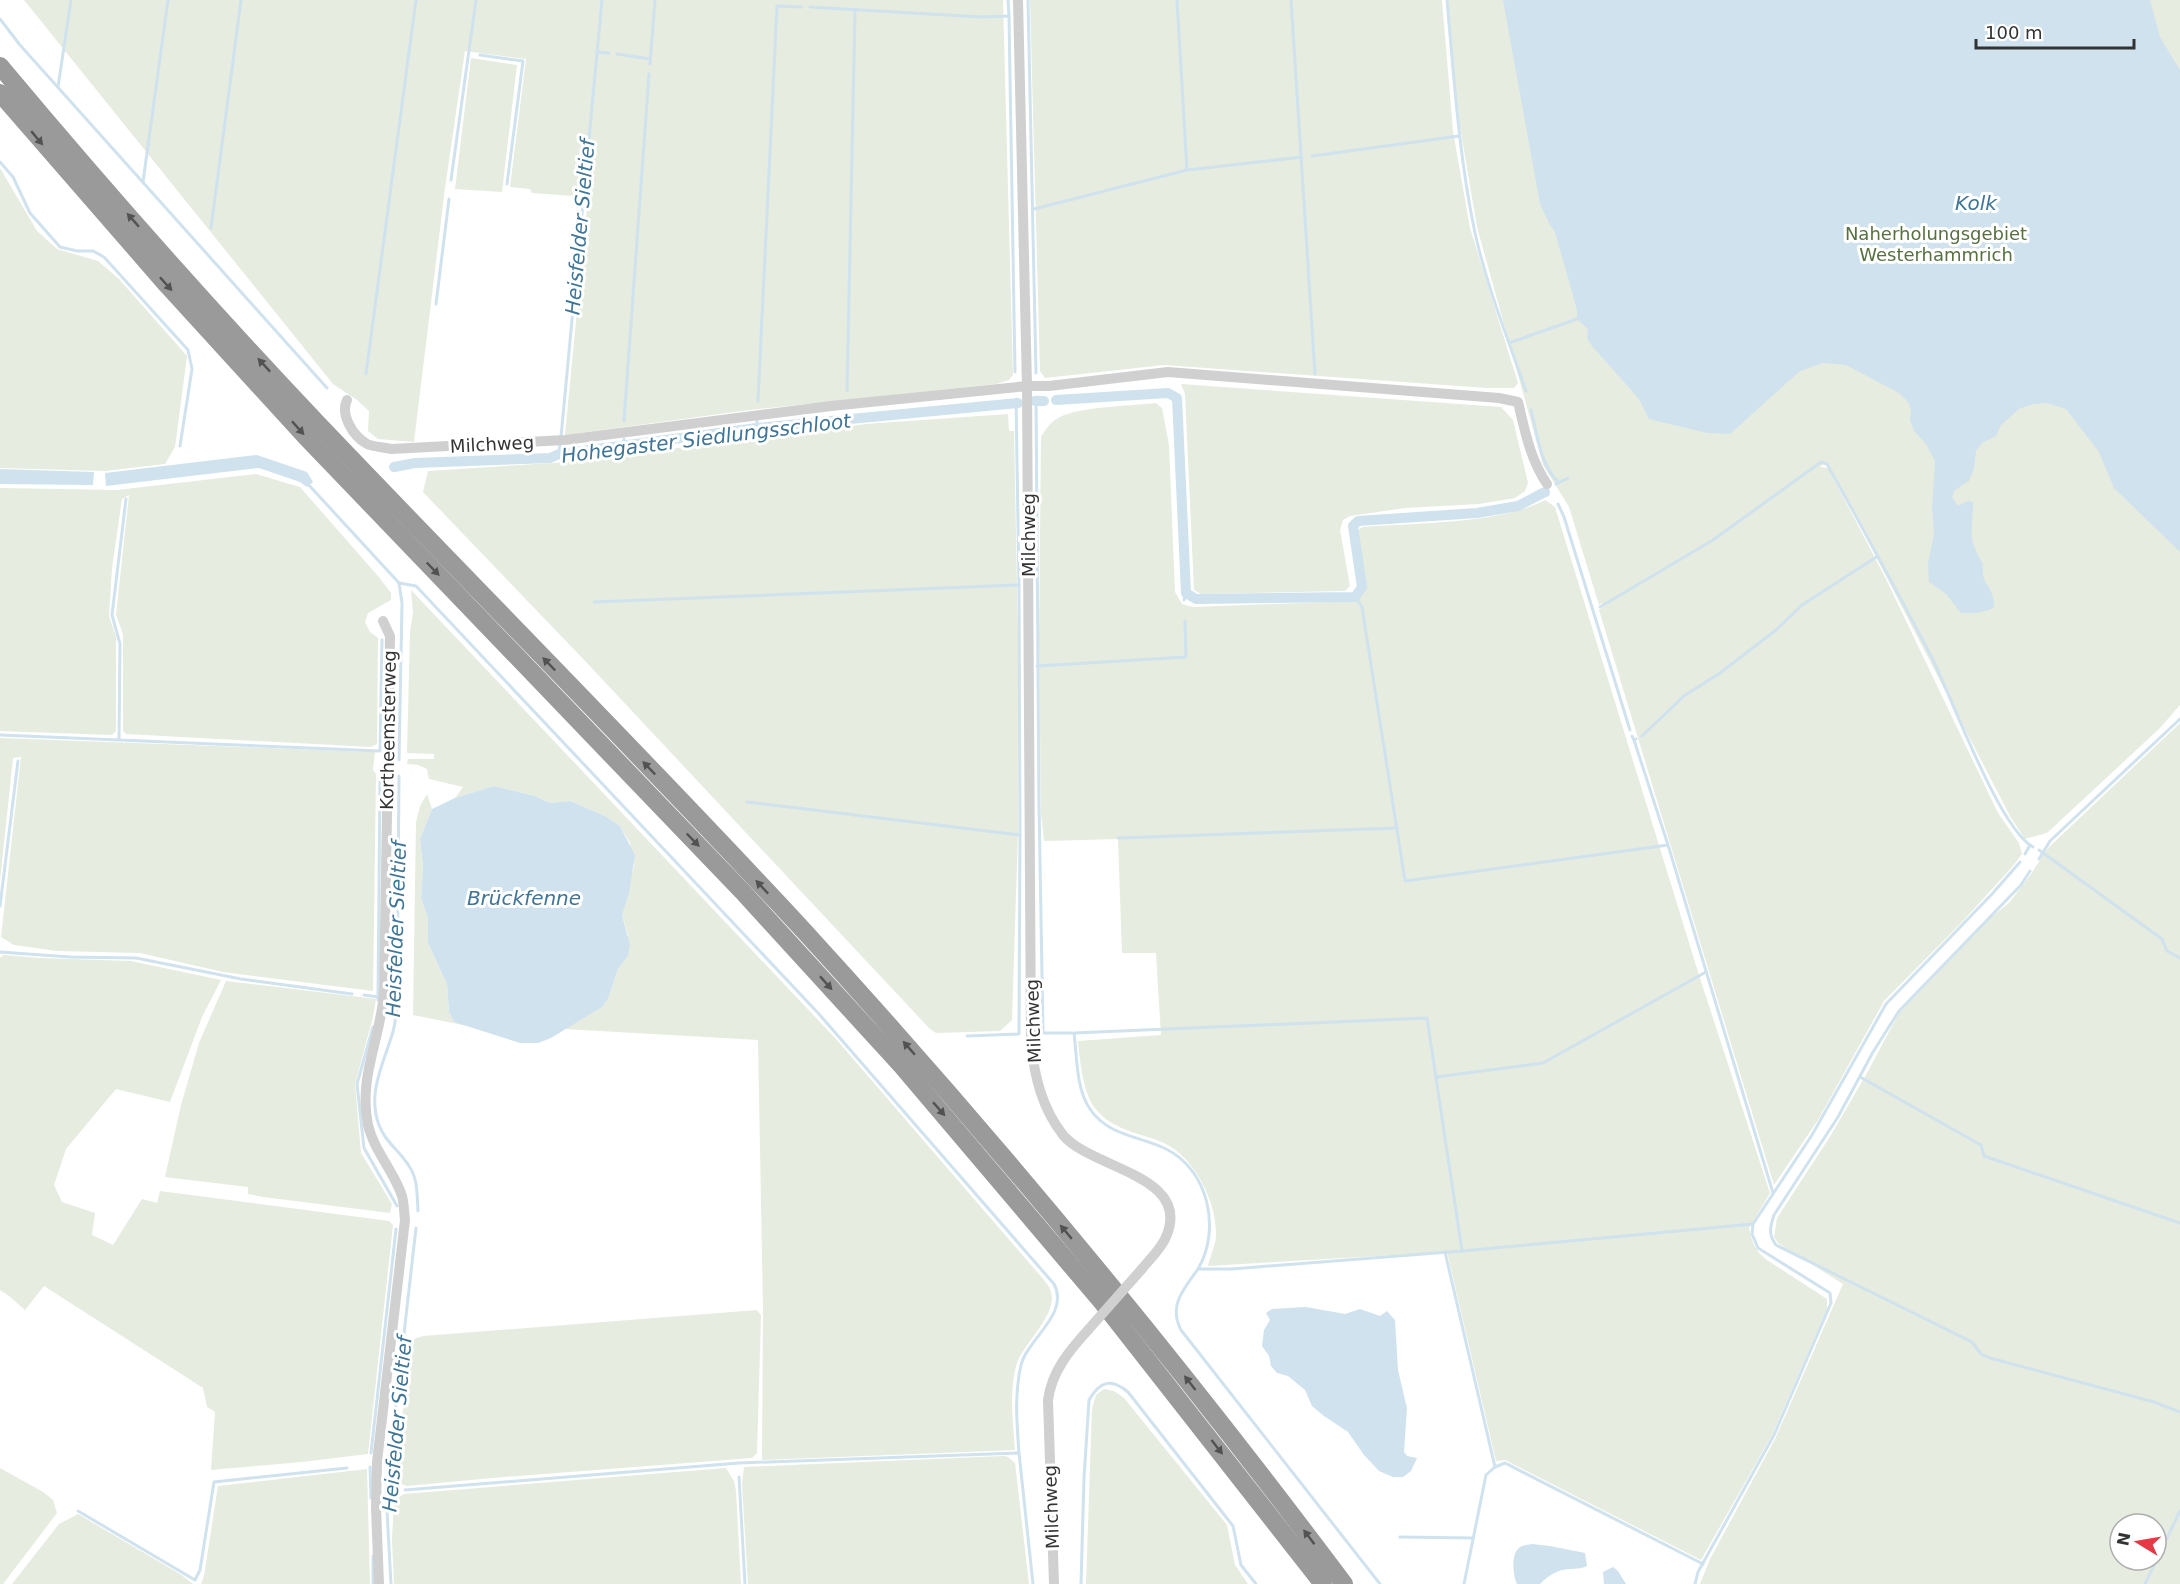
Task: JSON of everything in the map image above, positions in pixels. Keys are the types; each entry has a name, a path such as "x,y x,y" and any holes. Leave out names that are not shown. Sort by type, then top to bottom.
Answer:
{"highway":[{"path":"0,66 178,272 307,411 719,841 902,1040 1014,1169 1137,1317 1241,1448 1344,1584"},
{"path":"0,93 167,285 305,436 742,891 901,1065 1102,1302 1323,1584"}],"street":[{"name":"Milchweg","path":"1018,0 1026,386 1032,1045 1035,1077 1046,1108 1064,1137 1087,1154 1149,1183 1161,1194 1170,1208 1170,1224 1166,1239 1069,1351 1050,1385 1048,1400 1054,1584"},
{"path":"1026,386 1049,386 1168,372 1499,398 1518,402 1536,469 1547,484"},
{"name":"Milchweg","path":"347,400 345,415 353,432 368,445 391,449 560,441 831,406 1026,386"},
{"name":"Kortheemsterweg","path":"379,1584 376,1508 378,1462 405,1220 402,1197 376,1149 368,1127 365,1105 367,1072 382,1017 384,992 390,636 383,621"}],"green space":[{"path":"24,0 1003,0 1013,375 1009,380 996,384 749,410 565,435 588,197 532,193 530,189 510,187 526,59 465,51 445,188 414,442 378,439 368,431 369,411 333,384"},
{"path":"1030,0 1442,0 1453,131 1470,228 1518,383 1514,388 1487,388 1164,365 1045,378 1040,371"},
{"name":"Naherholungsgebiet Westerhammrich","path":"1448,0 2180,0 2180,705 2160,728 2047,833 2025,839 2011,818 1827,462 1820,467 1828,468 1885,577 1998,813 2019,843 2022,854 1963,921 1884,1001 1818,1120 1774,1185 1599,610 1603,607 1602,603 1599,605 1569,507 1543,465 1477,227 1457,109"},
{"path":"471,58 517,65 502,192 455,189"},
{"path":"0,168 37,231 57,249 98,261 119,279 187,356 175,447 165,464 105,471 0,468"},
{"path":"1181,384 1501,407 1513,420 1528,483 1525,491 1515,498 1479,504 1405,508 1350,516 1343,520 1340,530 1350,586 1345,591 1201,594 1194,590 1185,394"},
{"path":"1156,403 1162,408 1169,445 1175,592 1182,604 1193,607 1355,601 1365,588 1357,535 1359,529 1363,527 1481,518 1505,514 1545,500 1555,507 1698,972 1770,1193 1749,1228 1753,1242 1767,1260 1827,1299 1827,1309 1772,1435 1701,1560 1505,1460 1496,1461 1447,1252 1208,1266 1216,1239 1215,1222 1207,1193 1192,1167 1171,1147 1105,1119 1092,1104 1082,1073 1078,1041 1161,1035 1156,953 1122,953 1118,839 1044,841 1041,813 1039,638 1041,437 1047,427 1064,415 1104,407"},
{"path":"1008,414 1009,431 1014,431 1018,640 1018,831 1012,1020 1000,1031 936,1033 423,492 428,471 568,462 866,424"},
{"path":"256,474 300,487 391,593 391,600 368,613 365,622 370,632 378,638 377,744 371,747 126,734 123,731 123,634 116,615 129,495 122,499 112,568 109,616 116,637 116,731 112,735 0,731 0,488 117,490"},
{"path":"411,590 836,1039 1048,1285 1052,1301 1049,1310 1045,1320 1020,1357 1014,1376 1012,1408 1015,1450 762,1460 763,1309 758,1040 565,1029 602,1007 608,999 618,969 628,956 628,935 622,915 634,866 630,843 620,826 605,816 570,801 550,803 535,796 494,786 455,798 463,787 429,779 427,769 407,764 408,759 434,759 434,754 407,753 410,632 413,612"},
{"path":"2180,723 2180,1584 1700,1584 1710,1559 1775,1439 1843,1284 1778,1243 1774,1237 1777,1218 1831,1135 1899,1013 1991,917 2009,903 2048,848"},
{"path":"0,738 375,752 373,770 376,774 373,991 223,972 140,953 57,951 14,945 1,937 21,757 13,758 0,881"},
{"path":"427,794 432,809 420,839 423,871 421,898 428,918 428,943 447,984 449,1012 454,1022 468,1026 413,1015 416,822 420,806"},
{"path":"4,955 131,961 221,980 202,1017 170,1102 116,1089 66,1149 54,1185 62,1202 95,1213 92,1235 113,1245 142,1199 157,1203 160,1191 389,1221 393,1225 368,1454 211,1470 215,1412 207,1407 203,1388 44,1286 25,1310 0,1290 0,958"},
{"path":"226,981 376,999 355,1084 361,1153 392,1204 390,1213 263,1197 248,1194 248,1187 165,1177 181,1105 199,1043"},
{"path":"757,1310 761,1315 757,1453 752,1458 407,1486 396,1482 395,1463 414,1339 423,1336"},
{"path":"1104,1389 1114,1391 1124,1398 1227,1525 1235,1565 1248,1584 1086,1584 1092,1409 1096,1395"},
{"path":"1004,1456 1015,1463 1029,1584 748,1584 742,1484 744,1467"},
{"path":"0,1468 43,1492 53,1500 57,1513 3,1584 0,1584"},
{"path":"726,1468 734,1481 736,1491 741,1584 394,1584 392,1540 394,1500 404,1494"},
{"path":"367,1469 370,1584 201,1584 218,1486"},
{"path":"78,1514 193,1584 12,1584 59,1524"}],"water":[{"name":"Kolk","path":"1503,0 2150,0 2160,37 2180,70 2180,552 2114,488 2099,452 2066,409 2047,403 2033,404 2019,409 2001,425 1996,436 1982,443 1976,451 1974,469 1969,481 1955,490 1952,497 1958,506 1968,501 1973,502 1972,540 1983,564 1984,577 1994,600 1994,607 1989,610 1961,613 1946,594 1929,582 1928,564 1934,534 1932,509 1935,461 1926,444 1914,431 1908,402 1899,393 1846,365 1823,363 1800,371 1730,434 1707,433 1649,419 1639,399 1592,346 1587,338 1588,329 1577,319 1577,310 1555,232 1540,204"},
{"path":"257,455 307,472 313,482 307,487 300,482 259,468 106,486 105,473"},
{"path":"0,469 94,472 93,485 0,484"},
{"name":"Brückfenne","path":"494,786 535,796 550,803 570,801 605,816 620,826 635,855 629,893 622,915 630,945 628,956 618,969 608,999 602,1007 551,1038 538,1043 520,1043 454,1022 449,1012 447,984 428,943 428,918 421,898 423,869 420,839 432,809 455,798"},
{"path":"1306,1307 1345,1314 1360,1309 1380,1316 1387,1311 1395,1320 1398,1370 1407,1408 1404,1452 1407,1456 1417,1458 1411,1471 1403,1477 1393,1477 1379,1471 1348,1432 1312,1406 1305,1390 1288,1376 1277,1373 1271,1366 1269,1356 1262,1346 1264,1330 1270,1320 1266,1313 1272,1309"},
{"path":"1532,1544 1585,1553 1587,1566 1558,1571 1540,1584 1517,1584 1514,1576 1514,1556 1524,1545"},
{"path":"1613,1567 1626,1584 1604,1584 1603,1572"}],"waterway":[{"path":"58,87 71,0"},
{"path":"143,182 168,0"},
{"path":"211,228 241,0"},
{"path":"366,374 416,0"},
{"path":"451,180 476,0"},
{"name":"Heisfelder Sieltief","path":"561,437 602,0"},
{"path":"650,64 655,0"},
{"path":"1008,0 1009,16"},
{"path":"1028,0 1036,373"},
{"path":"1177,0 1187,170"},
{"path":"1291,0 1315,374"},
{"path":"1447,0 1469,204 1492,293 1526,391"},
{"path":"758,401 777,6 802,7"},
{"path":"810,7 981,17 1009,16 1015,372"},
{"path":"847,391 855,10"},
{"path":"0,19 20,45 327,388"},
{"path":"597,52 609,53"},
{"path":"617,54 650,59"},
{"path":"480,55 523,61 507,184"},
{"path":"624,421 649,74"},
{"path":"1312,156 1459,136"},
{"path":"1034,209 1187,170 1302,157"},
{"path":"0,162 13,177 30,213 60,247 77,251 93,251 104,257 188,350 192,369 180,446"},
{"path":"436,304 449,199"},
{"path":"1509,343 1577,319"},
{"name":"Hohegaster Siedlungsschloot","path":"1056,400 1168,393 1177,398 1186,593 1196,599 1355,597 1362,587 1353,526 1358,521 1477,513 1518,506 1545,492"},
{"path":"1036,397 1043,1033 1072,1033"},
{"path":"1016,399 1019,585"},
{"name":"Hohegaster Siedlungsschloot","path":"1035,401 1044,401"},
{"name":"Hohegaster Siedlungsschloot","path":"394,467 415,463 550,458 559,454 757,428 1018,403"},
{"path":"1531,410 1543,458 1558,482"},
{"name":"Hohegaster Siedlungsschloot","path":"757,420 757,428"},
{"name":"Hohegaster Siedlungsschloot","path":"624,439 624,446"},
{"name":"Heisfelder Sieltief","path":"559,454 560,444"},
{"path":"1600,607 1713,540 1821,462 1827,464 1931,656 1991,789 2019,835 2033,847"},
{"path":"1556,484 1568,478"},
{"name":"Heisfelder Sieltief","path":"307,483 399,583 402,603 399,760"},
{"name":"Hohegaster Siedlungsschloot","path":"1547,491 1545,492 1548,495"},
{"path":"119,739 120,644 112,615 126,499"},
{"name":"Hohegaster Siedlungsschloot","path":"1558,504 1630,730"},
{"name":"Hohegaster Siedlungsschloot","path":"1642,736 1684,696 1720,673 1776,630 1802,605 1878,556"},
{"path":"399,583 416,586 819,1014 1054,1284 1057,1306 1046,1326 1031,1345 1021,1365 1017,1399 1019,1453"},
{"path":"594,602 1019,585 1020,835"},
{"name":"Hohegaster Siedlungsschloot","path":"1184,600 1186,593"},
{"path":"1355,597 1362,607 1405,881 1668,845 1634,740"},
{"path":"1037,666 1186,657 1185,621"},
{"path":"0,735 380,751 382,640"},
{"path":"2039,859 2050,841 2180,719"},
{"name":"Hohegaster Siedlungsschloot","path":"1632,736 1634,740 1636,739"},
{"path":"0,906 18,761"},
{"name":"Heisfelder Sieltief","path":"399,776 397,1007 393,1032 375,1091 375,1102 382,1131 414,1176 418,1211"},
{"path":"378,1000 380,779"},
{"path":"747,802 1020,835 1019,1034 967,1036"},
{"path":"1118,838 1397,828"},
{"path":"1668,845 1773,1193"},
{"path":"2025,854 2030,845"},
{"name":"Hohegaster Siedlungsschloot","path":"2039,850 2162,939 2167,951 2180,958"},
{"path":"1695,1584 1698,1572 1774,1435 1831,1303 1830,1293 1758,1248 1752,1234 1753,1224 1812,1135 1886,1004 2020,862"},
{"path":"2030,871 2021,885 1899,1011 1873,1052 1838,1117 1774,1215 1771,1234 1776,1245 1972,1342 1981,1354 1990,1358 2154,1402 2180,1412"},
{"path":"0,952 70,957 136,958 241,979 352,994"},
{"path":"1436,1077 1543,1063 1706,972"},
{"path":"364,995 378,997"},
{"path":"1198,1269 1209,1237 1207,1202 1201,1186 1181,1159 1166,1149 1115,1130 1097,1118 1085,1101 1082,1092 1074,1033 1427,1018 1462,1251"},
{"path":"373,1027 357,1084 364,1148 397,1206"},
{"path":"1860,1077 1981,1145 1984,1156 2180,1223"},
{"path":"1380,1584 1181,1330 1177,1321 1177,1305 1183,1290 1198,1269 1232,1269 1462,1251 1753,1224"},
{"name":"Heisfelder Sieltief","path":"391,1584 386,1492 416,1228"},
{"path":"371,1453 396,1229"},
{"path":"1445,1252 1495,1467"},
{"path":"1081,1584 1089,1400 1102,1385 1111,1383 1128,1392 1233,1526 1241,1565 1256,1584"},
{"path":"405,1490 739,1463 1019,1453 1033,1584"},
{"path":"1464,1584 1486,1475 1495,1467 1505,1463 1703,1564"},
{"path":"370,1467 371,1498"},
{"path":"78,1511 195,1580 200,1570 214,1482 347,1468"},
{"path":"739,1477 745,1584"},
{"path":"2145,1584 2180,1511"},
{"path":"1400,1537 1473,1538"},
{"path":"373,1556 373,1584"}]}
